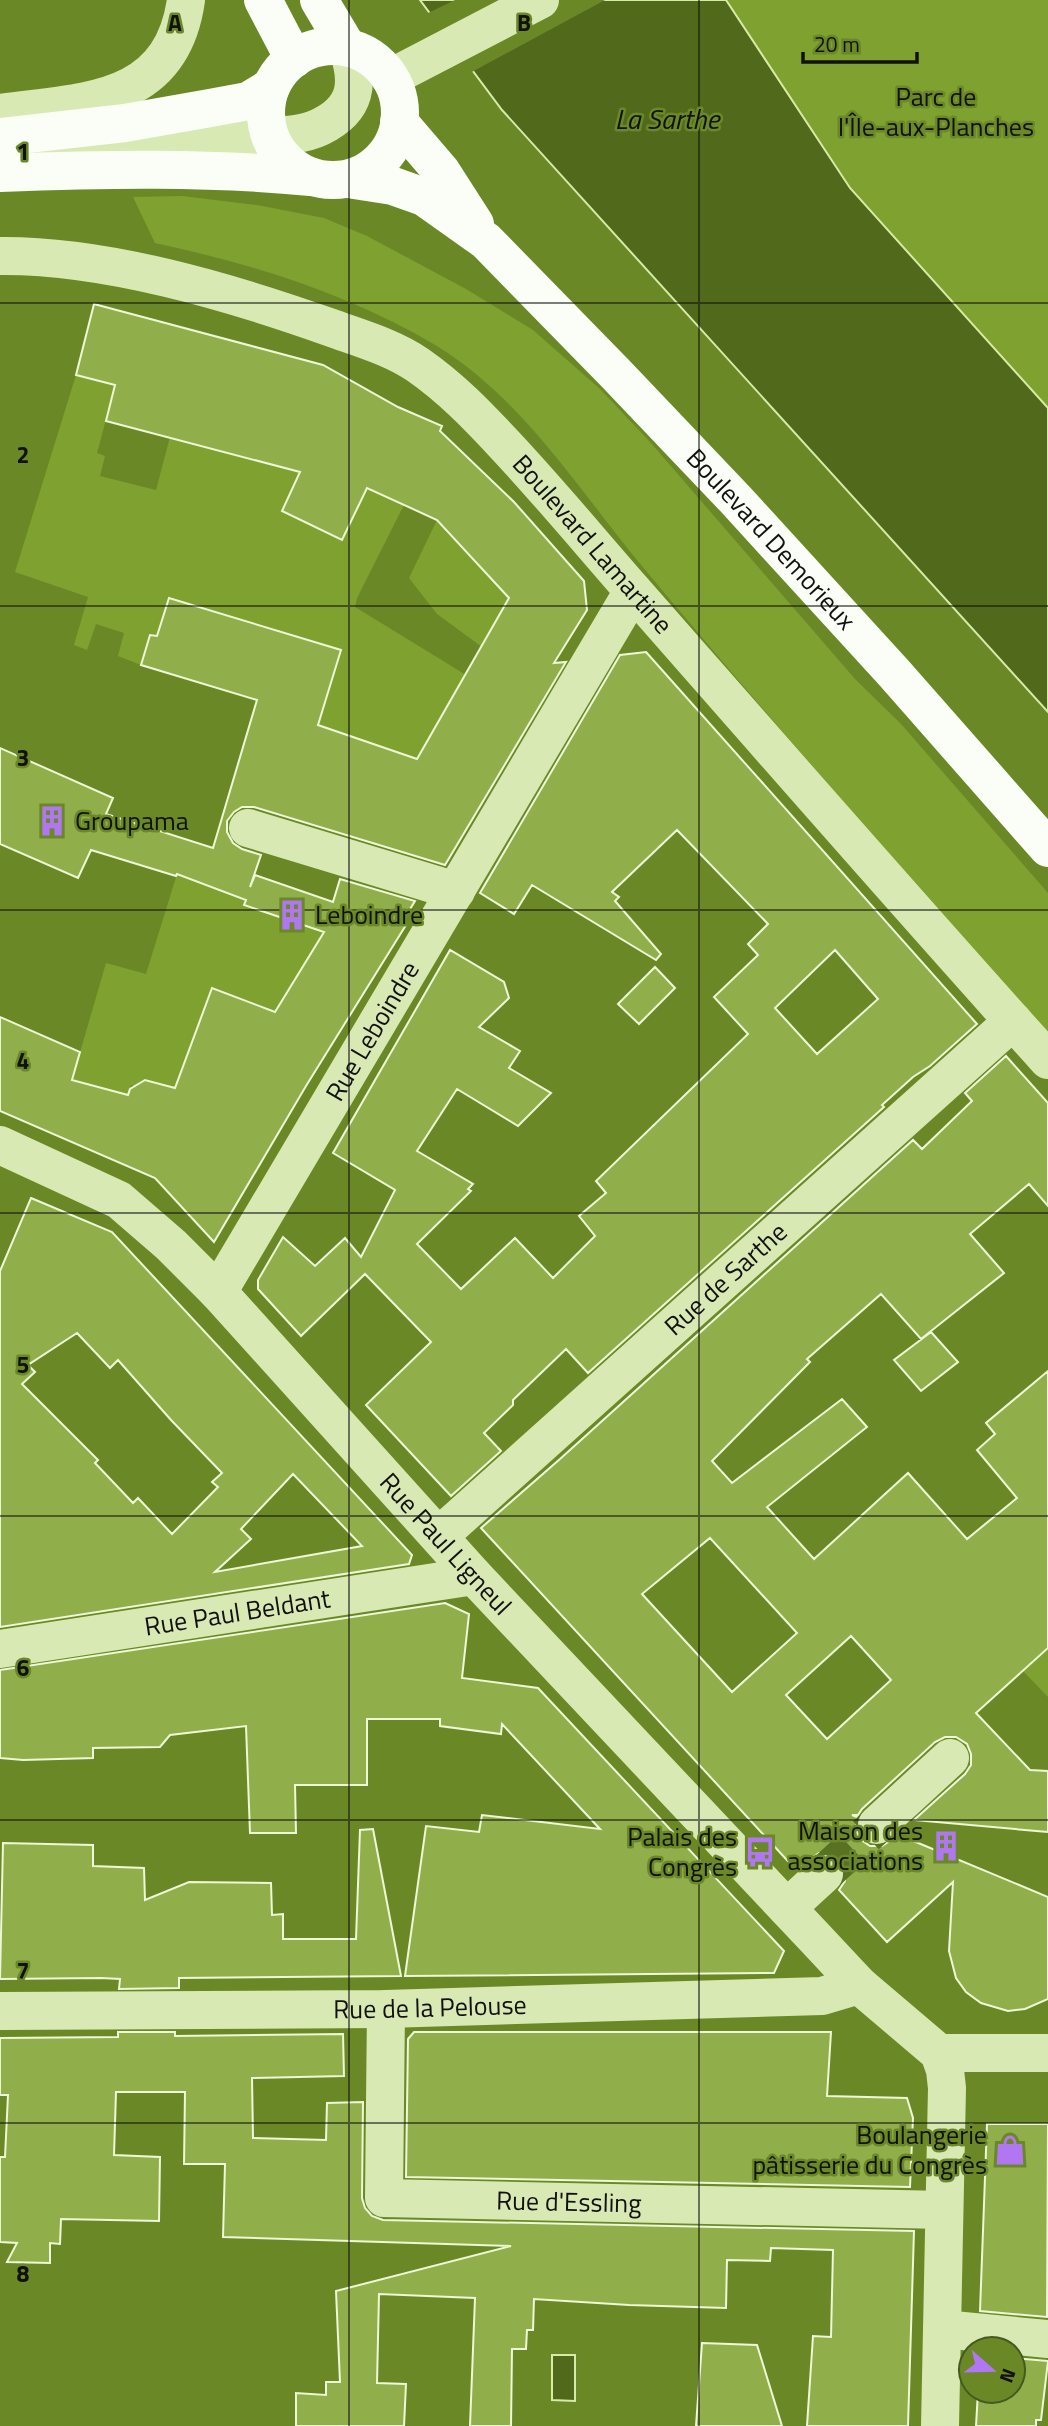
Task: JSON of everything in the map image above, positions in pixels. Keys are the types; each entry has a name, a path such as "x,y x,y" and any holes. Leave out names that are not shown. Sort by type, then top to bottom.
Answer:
{"main road":[{"path":"0,137 124,123 248,101 283,73 316,48 347,47 406,70 399,100 396,137 384,156 368,170 329,178 298,171 277,150 270,136 266,110 283,73 262,0"},
{"path":"319,0 347,47"},
{"name":"Boulevard Demorieux","path":"399,122 441,171 486,241"},
{"name":"Boulevard Demorieux","path":"0,173 159,169 252,171 393,186 424,197 486,241 616,374 894,673 1048,848"}],"street":[{"path":"0,113 88,101 132,86 152,73 166,58 177,34 186,0"},
{"path":"406,70 541,0"},
{"path":"0,156 298,134 319,128 342,111 352,97 356,85 355,72 347,47"},
{"name":"Boulevard Lamartine","path":"0,256 34,255 112,266 179,282 286,312 370,341 414,362 466,402 550,493 633,591 1048,1060"},
{"name":"Rue Leboindre","path":"218,1292 633,591"},
{"path":"248,828 456,891"},
{"name":"Rue de Sarthe","path":"439,1536 1013,1021"},
{"name":"Rue Paul Ligneul","path":"0,1145 119,1200 218,1292 474,1576 943,2070"},
{"name":"Rue Paul Beldant","path":"0,1649 474,1576"},
{"path":"877,1825 950,1758"},
{"path":"787,1908 824,1874"},
{"name":"Rue de la Pelouse","path":"0,2011 386,2010 822,1996 859,1984"},
{"name":"Rue d'Essling","path":"386,2010 384,2198 944,2210"},
{"path":"940,2426 944,2210 943,2070 1048,2053"},
{"path":"942,2329 1048,2339"}],"green space":[{"name":"Parc de l'Île-aux-Planches","path":"726,0 1048,0 1048,408 850,188"},
{"path":"182,196 257,205 324,218 367,236 466,289 533,330 600,389 650,442 855,679 901,724 1048,893 1048,1037 742,685 642,566 548,447 497,392 437,346 370,311 264,271 155,243 133,197"},
{"path":"76,375 123,388 111,401 97,453 105,456 100,476 156,490 175,418 211,449 260,462 270,426 315,442 282,511 342,539 373,475 409,495 357,598 355,607 466,675 417,759 318,725 340,650 169,598 157,636 150,635 141,665 118,656 124,633 96,624 87,650 74,645 88,597 15,572"},
{"path":"437,520 508,596 509,610 482,647 437,614 409,578"},
{"path":"177,874 246,900 245,905 334,936 289,1037 213,988 172,1096 156,1083 145,1080 137,1087 131,1085 128,1095 67,1097 106,963 146,974"},
{"path":"1048,1648 1048,1697 1023,1671"}],"water":[{"name":"La Sarthe","path":"420,0 726,0 850,188 1048,408 1048,712 502,110"},
{"path":"552,2355 575,2355 575,2401 552,2400"}],"pier":[{"path":"455,0 605,0 470,73 426,14"}],"building":[{"path":"94,304 323,365 398,407 442,426 440,431 514,502 584,581 587,610 554,663 566,662 445,865 254,807 242,807 227,821 227,832 233,843 261,855 250,887 255,875 333,902 340,879 415,901 402,922 406,925 306,1086 214,1242 155,1178 0,1111 0,1017 80,1052 72,1080 128,1095 130,1089 145,1080 175,1088 212,988 275,1012 324,932 244,905 246,900 177,874 176,876 91,850 78,878 0,844 0,748 113,798 106,814 213,848 257,700 141,665 150,635 157,636 169,598 341,650 318,725 417,759 509,598 437,520 367,488 342,540 282,511 300,472 106,421 115,385 76,375"},
{"path":"646,652 977,1024 930,1066 913,1077 882,1105 884,1107 588,1373 566,1349 513,1400 513,1405 484,1433 501,1451 451,1496 366,1405 431,1342 365,1274 301,1336 258,1289 258,1280 283,1237 315,1266 345,1238 361,1257 395,1190 333,1153 450,950 504,982 509,998 479,1027 520,1051 509,1068 551,1093 518,1126 457,1089 417,1151 473,1184 468,1189 471,1191 417,1244 461,1289 515,1238 553,1278 595,1236 579,1216 606,1193 596,1181 748,1034 714,997 758,955 748,944 768,924 677,830 612,892 619,897 615,901 661,954 656,960 532,885 514,914 480,893 620,655","holes":["835,950 878,999 817,1054 775,1008"]},
{"path":"655,967 675,988 639,1024 618,1004"},
{"path":"1006,1056 1048,1103 1048,1206 1029,1184 970,1234 1004,1273 921,1339 881,1294 807,1359 810,1362 712,1461 732,1483 842,1399 867,1427 767,1507 814,1559 908,1473 967,1539 1017,1498 977,1450 995,1434 986,1423 1048,1371 1048,1648 976,1713 1030,1770 1048,1771 1048,1832 914,1820 965,1774 971,1765 967,1744 956,1737 945,1737 935,1742 858,1815 852,1815 857,1817 856,1829 860,1839 870,1846 882,1846 899,1835 1048,1897 1048,1999 1025,2009 1008,2011 981,2003 966,1992 956,1978 949,1951 953,1882 887,1942 839,1890 845,1881 845,1870 840,1859 830,1853 819,1853 796,1870 481,1528 913,1140 922,1149 972,1101 965,1093","holes":["710,1538 797,1633 732,1692 642,1594","851,1636 891,1680 827,1739 786,1695"]},
{"path":"31,1198 112,1232 412,1555 409,1564 0,1627 0,1271","holes":["77,1333 110,1368 118,1360 222,1473 212,1482 218,1487 172,1534 138,1498 133,1503 95,1463 98,1460 22,1384 35,1372 28,1365","293,1474 362,1546 215,1572 251,1539 241,1529"]},
{"path":"931,1332 958,1362 921,1391 894,1360"},
{"path":"445,1603 469,1614 462,1678 538,1688 784,1951 774,1973 405,1976 426,1826 479,1832 482,1815 600,1829 502,1724 501,1734 440,1726 440,1719 367,1719 367,1785 295,1785 296,1833 250,1833 246,1726 170,1735 160,1747 93,1748 93,1758 0,1758 0,1670"},
{"path":"373,1829 401,1976 179,1978 179,1988 119,1989 120,1979 0,1979 3,1843 93,1845 93,1866 144,1868 145,1900 189,1882 271,1883 272,1915 283,1914 283,1939 356,1939 360,1830"},
{"path":"118,2032 175,2032 175,2036 343,2034 344,2076 252,2078 253,2138 326,2140 327,2103 363,2102 362,2198 365,2208 372,2216 383,2220 914,2231 908,2426 807,2426 813,2336 831,2337 833,2250 771,2248 770,2261 727,2260 726,2308 534,2299 533,2330 527,2330 526,2349 512,2349 511,2426 470,2426 475,2298 379,2294 377,2383 406,2384 404,2426 296,2426 296,2393 326,2395 326,2382 340,2382 336,2291 511,2246 223,2237 225,2164 184,2164 185,2092 116,2092 114,2155 160,2157 159,2221 61,2219 60,2244 50,2243 50,2263 7,2262 17,2243 0,2242 0,2157 5,2157 8,2095 0,2095 0,2038 118,2037"},
{"path":"414,2032 831,2032 827,2096 907,2098 913,2118 910,2187 406,2177 408,2039"},
{"path":"987,2124 1048,2124 1047,2317 980,2311"},
{"path":"702,2343 757,2345 782,2426 696,2426"},
{"path":"1027,2359 1048,2361 1041,2420 1036,2420 1036,2426 976,2426 977,2405 1027,2405"}],"tunnel":[{"path":"824,1874 877,1825"}],"place":[{"name":"Groupama","path":"52,821"},
{"name":"Leboindre","path":"292,915"},
{"name":"Maison des associations","path":"946,1846"},
{"name":"Palais des Congrès","path":"760,1852"},
{"name":"Boulangerie pâtisserie du Congrès","path":"1010,2150"}]}
